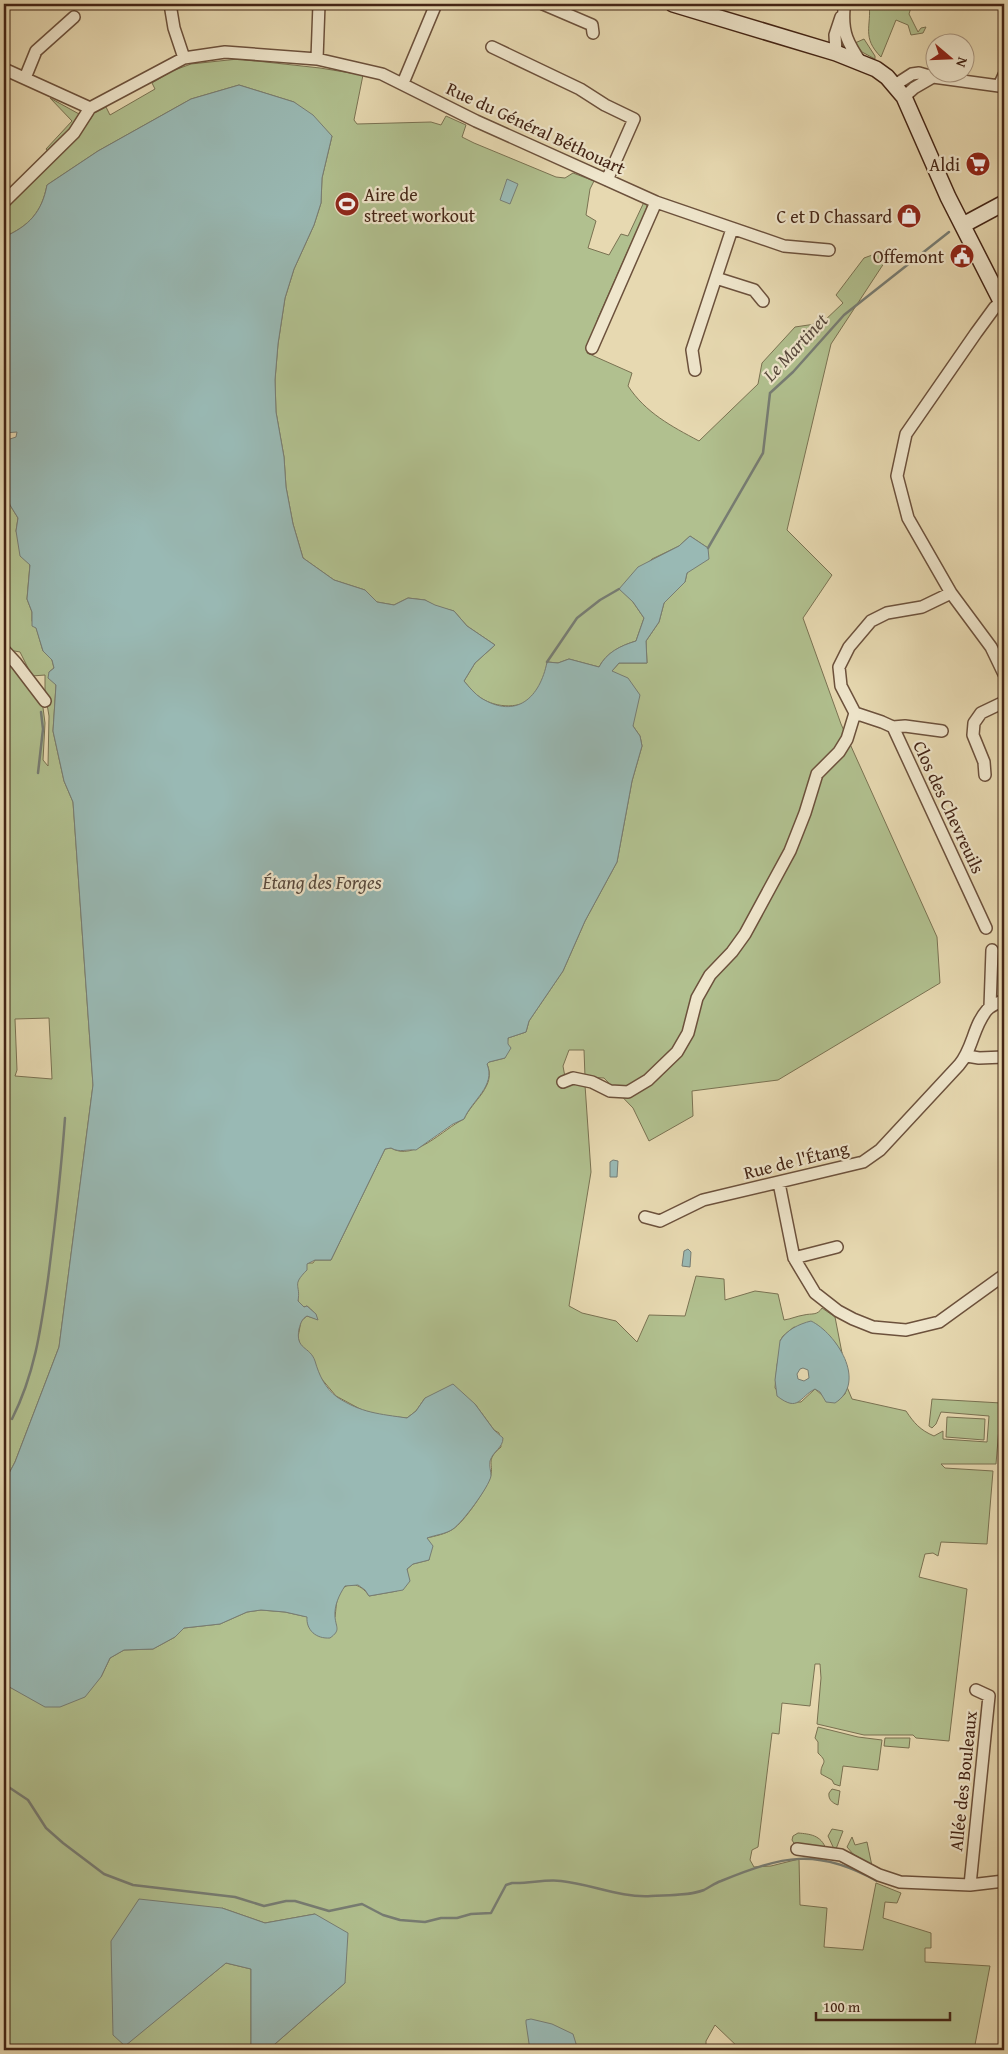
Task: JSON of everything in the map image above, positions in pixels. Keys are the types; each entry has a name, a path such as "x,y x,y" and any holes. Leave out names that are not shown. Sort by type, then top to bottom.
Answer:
{"main road":[{"path":"673,4 836,54 876,69 900,91 948,197 1003,305"},
{"path":"963,225 1004,203"}],"street":[{"path":"170,4 174,28 184,58"},
{"path":"316,58 319,4"},
{"path":"403,83 436,4"},
{"path":"543,4 592,25 593,33"},
{"path":"836,54 834,35 846,6"},
{"path":"846,6 843,22 846,38 861,63"},
{"path":"25,78 36,51 74,17"},
{"path":"492,47 580,89 605,106 634,119 607,180"},
{"name":"Rue du Général Béthouart","path":"90,108 184,58 225,52 316,58 367,69 403,83 447,107 656,202 784,246 829,250"},
{"path":"4,69 90,108 74,133 4,202"},
{"path":"900,91 912,74 919,73 933,78 1002,89 1004,75"},
{"path":"592,348 656,202"},
{"path":"695,370 692,350 732,229"},
{"path":"716,278 754,290 763,301"},
{"path":"1003,305 995,307 906,434 898,476 908,518 951,593 991,647 1004,674"},
{"path":"568,1080 592,1082 610,1090 628,1092 648,1080 677,1052 688,1033 697,998 710,975 746,934 790,851 805,813 817,774 839,752 847,739 855,714 841,686 840,667 849,648 870,621 887,613 922,607 951,593"},
{"path":"4,650 44,700"},
{"path":"985,775 984,762 973,735 974,723 981,713 1004,702"},
{"name":"Clos des Chevreuils","path":"855,714 893,727 905,726 942,731"},
{"name":"Clos des Chevreuils","path":"893,727 986,928"},
{"path":"992,950 990,1007 1004,1000"},
{"name":"Rue de l'Étang","path":"644,1217 660,1221 703,1200 863,1162 880,1150 967,1056 979,1022 990,1007"},
{"path":"967,1056 979,1058 1004,1057"},
{"path":"779,1183 794,1258 815,1294 838,1311 874,1327 906,1330 939,1322 1004,1275"},
{"path":"794,1258 837,1247"},
{"name":"Allée des Bouleaux","path":"970,1884 989,1696 976,1690"},
{"path":"796,1849 841,1854 879,1875 900,1882 970,1884 1004,1881"}],"green space":[{"path":"869,4 912,4 909,14 918,32 921,28 926,27 923,33 911,35 908,25 896,20 881,57 875,50 869,37"},
{"path":"864,39 875,59 862,52 855,43"},
{"path":"238,59 363,75 354,120 357,124 431,122 441,125 446,116 466,125 462,137 474,143 556,177 565,178 573,173 594,181 590,189 586,215 596,221 588,248 609,255 621,234 628,236 644,202 647,205 646,210 598,318 587,353 632,373 628,386 635,396 669,424 699,441 758,384 762,363 795,327 822,323 843,303 836,295 864,258 886,250 888,257 831,344 787,530 832,575 803,618 841,724 937,937 940,983 778,1080 692,1091 693,1116 649,1141 633,1108 604,1078 585,1077 584,1050 569,1050 563,1066 565,1077 585,1085 591,1172 569,1306 582,1313 616,1321 637,1342 649,1315 685,1316 696,1276 724,1279 725,1300 755,1291 778,1294 784,1320 816,1313 822,1308 835,1317 842,1353 834,1341 794,1327 780,1341 782,1342 775,1388 787,1402 801,1402 815,1389 822,1395 839,1400 845,1394 847,1387 852,1399 906,1411 918,1426 934,1436 943,1431 943,1439 987,1442 989,1416 941,1412 936,1424 932,1428 929,1426 932,1399 1001,1403 996,1464 941,1464 945,1468 993,1471 987,1544 941,1542 938,1556 933,1553 925,1554 919,1577 967,1589 949,1741 916,1738 913,1735 864,1735 817,1724 821,1678 820,1664 815,1664 810,1706 782,1703 779,1734 772,1733 758,1847 752,1850 750,1860 754,1867 771,1866 799,1859 800,1905 827,1908 824,1947 863,1950 876,1883 901,1893 897,1903 885,1902 883,1918 931,1933 931,1948 925,1948 925,1962 990,1966 974,2050 741,2050 715,2025 706,2041 706,2050 268,2050 345,1983 315,1914 265,1923 222,1908 125,2045 226,1963 251,1969 251,2050 4,2050 4,1684 20,1692 101,1677 110,1658 124,1650 153,1649 175,1637 184,1628 220,1624 247,1612 261,1610 303,1616 335,1617 338,1596 349,1585 362,1588 369,1596 397,1591 407,1575 407,1569 413,1564 429,1560 427,1538 440,1535 458,1525 474,1506 490,1478 491,1459 501,1447 499,1433 494,1430 475,1404 425,1398 416,1411 407,1418 378,1415 362,1410 336,1396 320,1377 310,1354 300,1345 298,1337 301,1321 307,1316 317,1319 307,1306 304,1307 298,1301 296,1285 306,1263 313,1263 315,1260 331,1260 385,1149 409,1151 419,1148 464,1119 489,1079 487,1064 505,1058 508,1038 526,1032 529,1021 563,971 585,921 617,862 632,781 642,746 640,736 633,726 612,671 619,663 647,663 646,641 659,622 664,603 685,582 687,573 708,548 690,536 679,546 652,559 620,589 633,602 644,618 636,641 615,650 599,667 569,659 558,663 548,662 535,695 523,703 509,706 494,704 481,698 464,681 475,663 495,645 467,626 454,611 435,606 425,600 408,598 394,605 377,602 365,590 334,580 303,558 293,524 286,487 284,457 276,412 275,380 285,298 294,269 314,225 321,203 322,178 332,136 294,102 239,85 191,99 98,151 47,185 42,203 33,217 21,228 4,237 4,194 49,153 46,149 72,121 50,98 90,120 94,113 106,107 110,115 155,89 152,83 172,71 191,64"},
{"path":"4,484 10,505 18,518 16,531 30,564 27,599 32,612 32,621 36,627 43,651 52,660 54,668 49,672 56,685 53,731 64,781 73,802 93,1085 59,1347 15,1462 4,1483 4,656 12,668 42,700 45,723 43,760 48,766 49,716 45,692 45,675 32,676 20,652 9,650 4,641","holes":["49,1018 52,1079 15,1076 17,1070 15,1019"]},
{"path":"947,1417 985,1419 984,1440 946,1437"},
{"path":"818,1727 858,1737 882,1740 878,1770 843,1766 840,1786 834,1784 832,1780 821,1774 824,1761 818,1753 818,1742 815,1738"},
{"path":"885,1738 910,1738 909,1748 884,1746"},
{"path":"832,1789 840,1791 838,1805 832,1802 829,1797"},
{"path":"832,1829 843,1831 836,1849 834,1849 828,1836"},
{"path":"798,1833 818,1838 826,1849 795,1845 792,1840 793,1836"},
{"path":"852,1837 855,1845 867,1842 872,1866 853,1854 847,1847"}],"water":[{"name":"Étang des Forges","path":"239,85 294,102 313,115 332,136 322,178 321,203 314,225 294,269 285,298 275,380 276,412 284,457 286,487 293,524 303,558 334,580 365,590 377,602 394,605 408,598 425,600 454,611 467,626 495,645 475,663 464,681 481,698 506,707 516,706 533,695 544,674 547,662 558,663 569,659 599,667 614,650 636,641 644,618 633,602 619,589 638,567 679,546 690,536 708,548 709,559 687,573 685,582 664,603 659,622 646,641 647,663 619,663 612,671 628,678 640,695 633,726 640,736 642,746 632,781 617,862 585,921 563,971 529,1021 526,1032 508,1038 508,1044 511,1048 505,1058 487,1064 489,1072 486,1086 464,1119 453,1124 416,1150 400,1151 391,1148 385,1149 331,1260 315,1260 307,1264 307,1270 298,1282 298,1301 316,1314 318,1320 307,1316 304,1318 299,1329 299,1341 313,1356 329,1390 337,1397 363,1410 407,1418 416,1411 425,1398 453,1384 475,1404 494,1430 503,1438 490,1461 491,1476 485,1488 453,1529 427,1538 433,1546 429,1560 413,1564 407,1569 410,1581 403,1590 369,1596 358,1585 345,1586 335,1609 337,1631 330,1638 320,1637 313,1633 308,1626 307,1617 285,1612 261,1610 247,1612 220,1624 184,1628 175,1637 153,1649 124,1650 110,1658 101,1677 85,1697 60,1707 45,1707 4,1684 4,1483 15,1462 59,1347 93,1085 73,802 64,781 53,731 56,685 48,678 49,672 54,668 52,660 43,651 36,628 32,626 32,612 27,599 30,565 20,556 16,531 18,518 10,505 4,484 4,441 16,437 17,432 4,433 4,237 21,228 33,217 42,203 47,185 98,151 191,99"},
{"path":"507,179 518,184 510,204 500,200"},
{"path":"613,1160 618,1161 617,1177 610,1177 610,1162"},
{"path":"688,1249 691,1252 690,1267 682,1266 684,1251"},
{"path":"811,1321 830,1336 845,1359 849,1383 844,1394 835,1403 826,1402 820,1392 815,1389 794,1403 784,1401 777,1396 775,1380 780,1341 789,1331","holes":["800,1369 808,1370 809,1378 804,1381 798,1379 797,1374"]},
{"path":"139,1899 222,1908 265,1923 315,1914 348,1933 345,1983 268,2050 251,2050 251,1969 226,1963 125,2046 113,2035 111,1941"},
{"path":"531,2019 552,2024 573,2034 578,2050 530,2050 526,2020"}],"waterway":[{"name":"Le Martinet","path":"708,548 763,453 770,393 793,372 844,315 949,232"},
{"name":"Le Martinet","path":"547,662 577,618 600,600 619,589"},
{"path":"38,773 43,729 41,712"},
{"path":"12,1419 32,1367 40,1333 53,1239 65,1118"},
{"path":"4,1784 28,1800 46,1828 104,1874 133,1885 235,1897 264,1906 295,1901 329,1911 362,1904 383,1915 400,1920 425,1922 441,1918 457,1918 471,1914 491,1913 506,1885 512,1883 561,1881 628,1895 678,1895 704,1890 743,1872 763,1866 799,1859 817,1859 836,1863 877,1881"}],"place":[{"name":"Aldi","path":"978,164"},
{"name":"Aire de street workout","path":"347,204"},
{"name":"C et D Chassard","path":"909,216"},
{"name":"Offemont","path":"962,256"}]}
